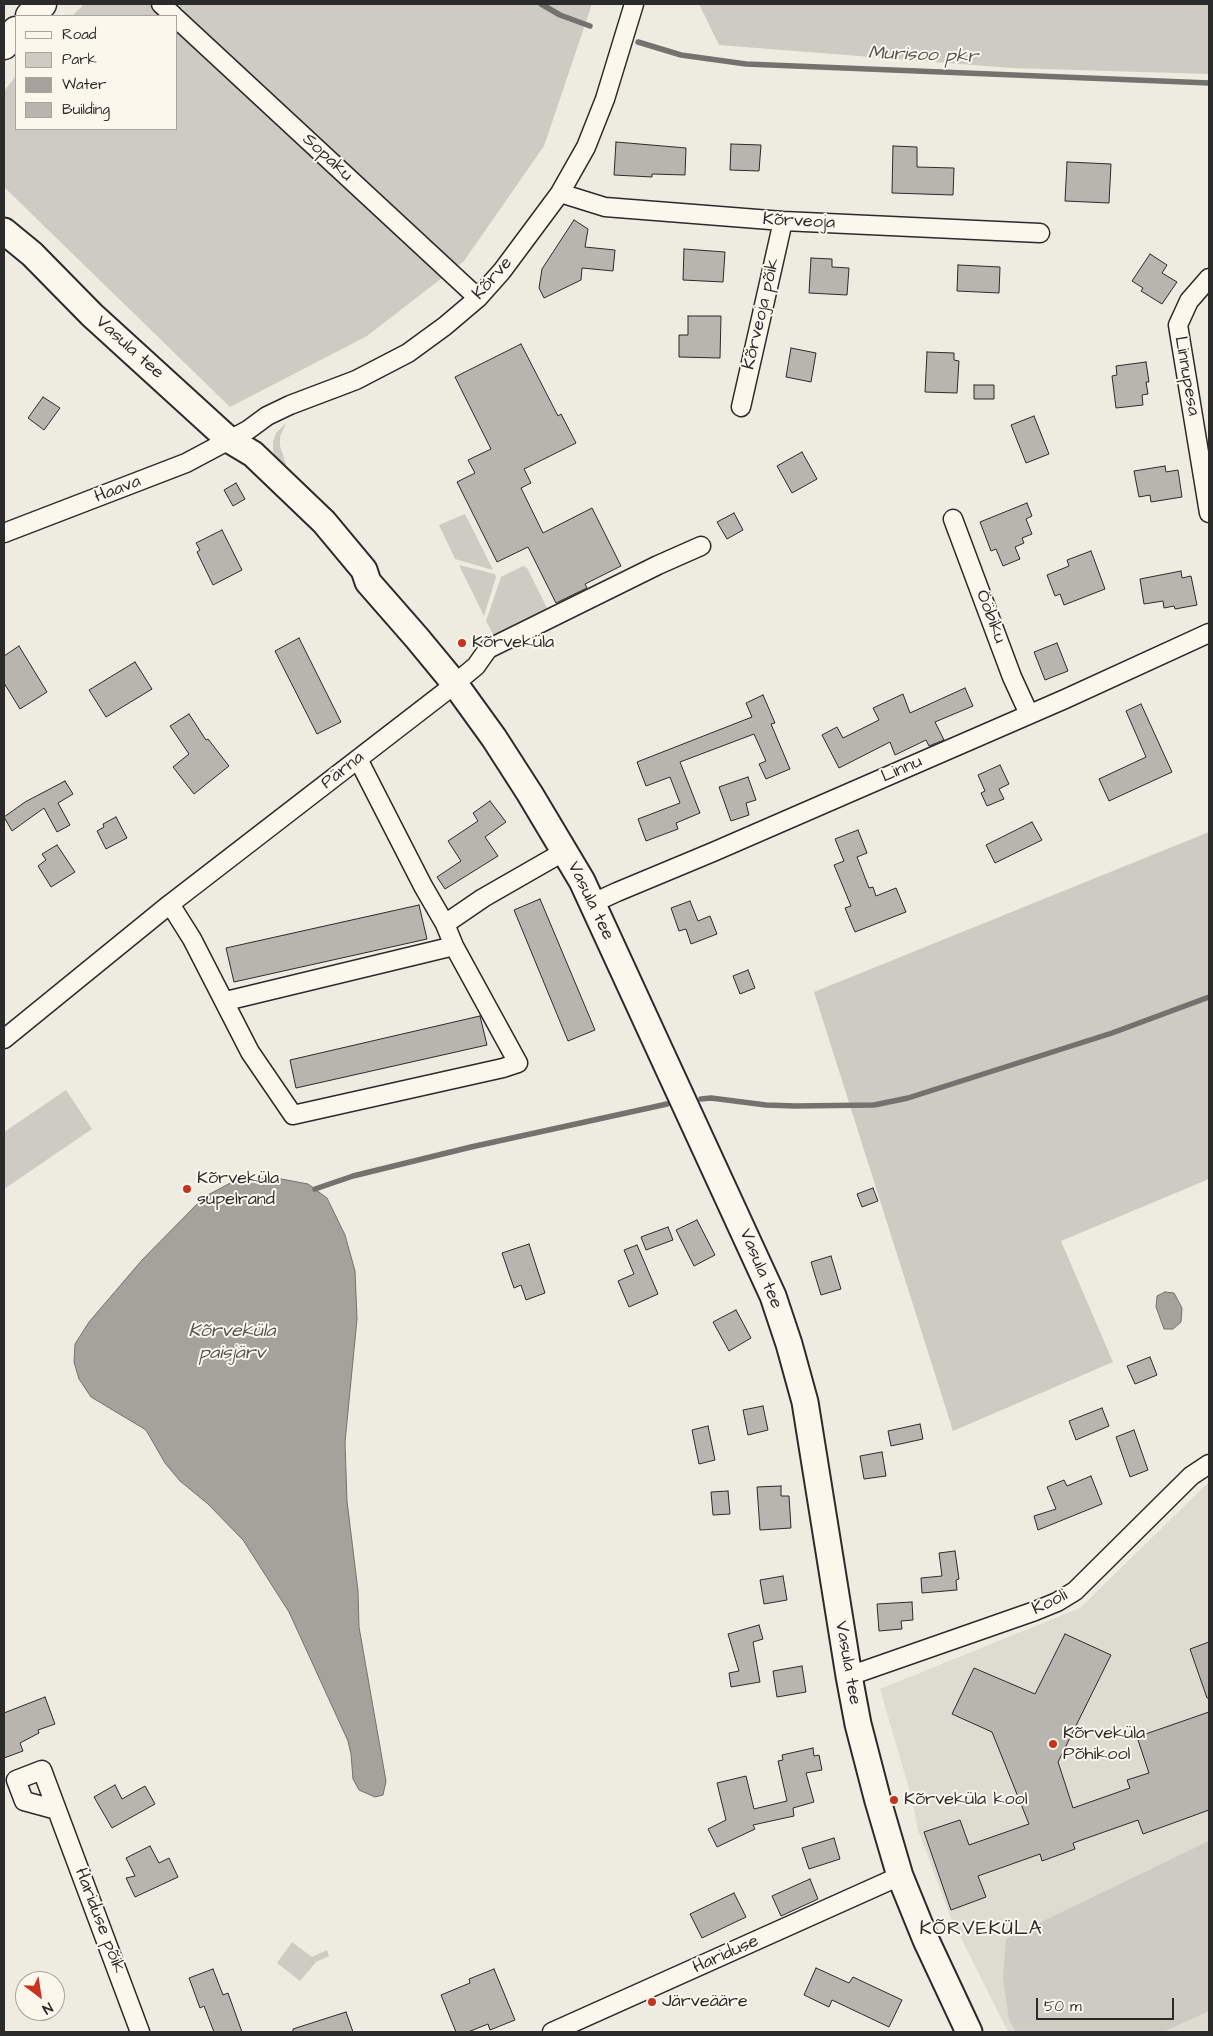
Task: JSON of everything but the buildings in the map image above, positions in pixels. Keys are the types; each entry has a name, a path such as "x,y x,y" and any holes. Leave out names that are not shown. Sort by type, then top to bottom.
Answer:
{"highway":[{"path":"31,15 42,4"},
{"path":"4,45 15,32"}],"street":[{"name":"Sopaku","path":"161,4 173,15"},
{"name":"Kõrve","path":"228,439 248,430 266,416 356,380 408,353 445,326 478,298 502,271 560,193 586,147 605,99 634,4"},
{"name":"Sopaku","path":"178,20 478,298"},
{"name":"Kõrveoja","path":"560,193 605,207 783,221 1040,233"},
{"name":"Vasula tee","path":"4,218 32,254"},
{"name":"Kõrveoja põik","path":"741,407 783,221"},
{"name":"Vasula tee","path":"4,231 32,254 92,315 228,439 253,454 324,522 364,570 368,582 418,638 455,684 494,738 566,851 593,904 779,1312 805,1402 849,1676 863,1743 900,1876 926,1940 969,2032"},
{"name":"Linnupesa","path":"1209,278 1189,301 1178,325 1209,513"},
{"name":"Haava","path":"4,533 186,463 228,439"},
{"name":"Ööbiku","path":"953,519 1012,677 1029,714"},
{"name":"Pärna","path":"5,1036 170,904 455,684 476,666 488,649 658,565 701,546"},
{"name":"Linnu","path":"593,904 616,892 713,852 1029,714 1209,633"},
{"path":"170,904 192,939 226,1001 250,1052 293,1115 504,1068 518,1063 454,946 445,924 423,886 358,759"},
{"path":"445,924 483,898 566,851"},
{"path":"226,1001 454,946"},
{"name":"Kooli","path":"849,1676 1035,1612 1057,1602 1075,1591 1191,1476 1209,1464"},
{"name":"Hariduse põik","path":"57,1810 140,2032"},
{"name":"Hariduse","path":"552,2032 900,1876"}],"shaded area":[{"name":"Kõrveküla Põhikool","path":"1209,1482 1209,2032 1008,2032 951,1918 918,1830 912,1799 880,1689 1080,1608"}],"green space":[{"path":"84,4 592,4 544,146 464,261 367,336 230,407 4,187 4,91 15,77 15,130 178,130 178,15 73,15"},
{"path":"699,4 1209,4 1209,74 1011,68 719,45"},
{"path":"286,423 280,437 280,446 286,464 280,469 273,451 273,442 276,433"},
{"path":"465,514 493,570 455,559 439,525"},
{"path":"459,565 495,574 496,577 484,616"},
{"path":"523,566 527,568 548,610 494,636 486,621 501,577"},
{"path":"1209,832 1209,1179 1061,1241 1113,1362 953,1431 814,992"},
{"path":"66,1090 92,1129 4,1189 4,1132"},
{"path":"1209,1841 1209,2011 1163,2032 1016,2032 1009,2020 1003,1978 1006,1939"},
{"path":"292,1942 312,1957 327,1950 329,1956 316,1962 300,1981 277,1963"}],"water":[{"name":"Kõrveküla paisjärv","path":"276,1178 308,1184 327,1198 345,1235 355,1271 357,1319 345,1442 347,1501 358,1591 359,1627 386,1781 383,1795 375,1797 359,1790 353,1779 348,1741 289,1612 243,1540 208,1504 180,1481 165,1463 146,1430 91,1397 79,1379 74,1362 75,1344 89,1322 142,1260 204,1197 236,1180"},
{"path":"1165,1292 1174,1293 1182,1308 1181,1322 1173,1329 1164,1329 1156,1307 1157,1296"}],"waterway":[{"name":"Murisoo pkr","path":"541,4 560,15 590,26"},
{"name":"Murisoo pkr","path":"638,42 681,55 746,64 1209,83"},
{"path":"701,1099 711,1098 766,1105 874,1105 908,1098 1112,1033 1209,997"},
{"path":"315,1189 353,1176 471,1147 667,1104"}],"place":[{"name":"Kõrveküla","path":"462,643"},
{"name":"Kõrveküla supelrand","path":"187,1189"},
{"name":"Kõrveküla Põhikool","path":"1053,1744"},
{"name":"Kõrveküla kool","path":"894,1800"},
{"name":"Järveääre","path":"652,2002"}],"district":[{"name":"KÕRVEKÜLA","path":"981,1930"}]}
